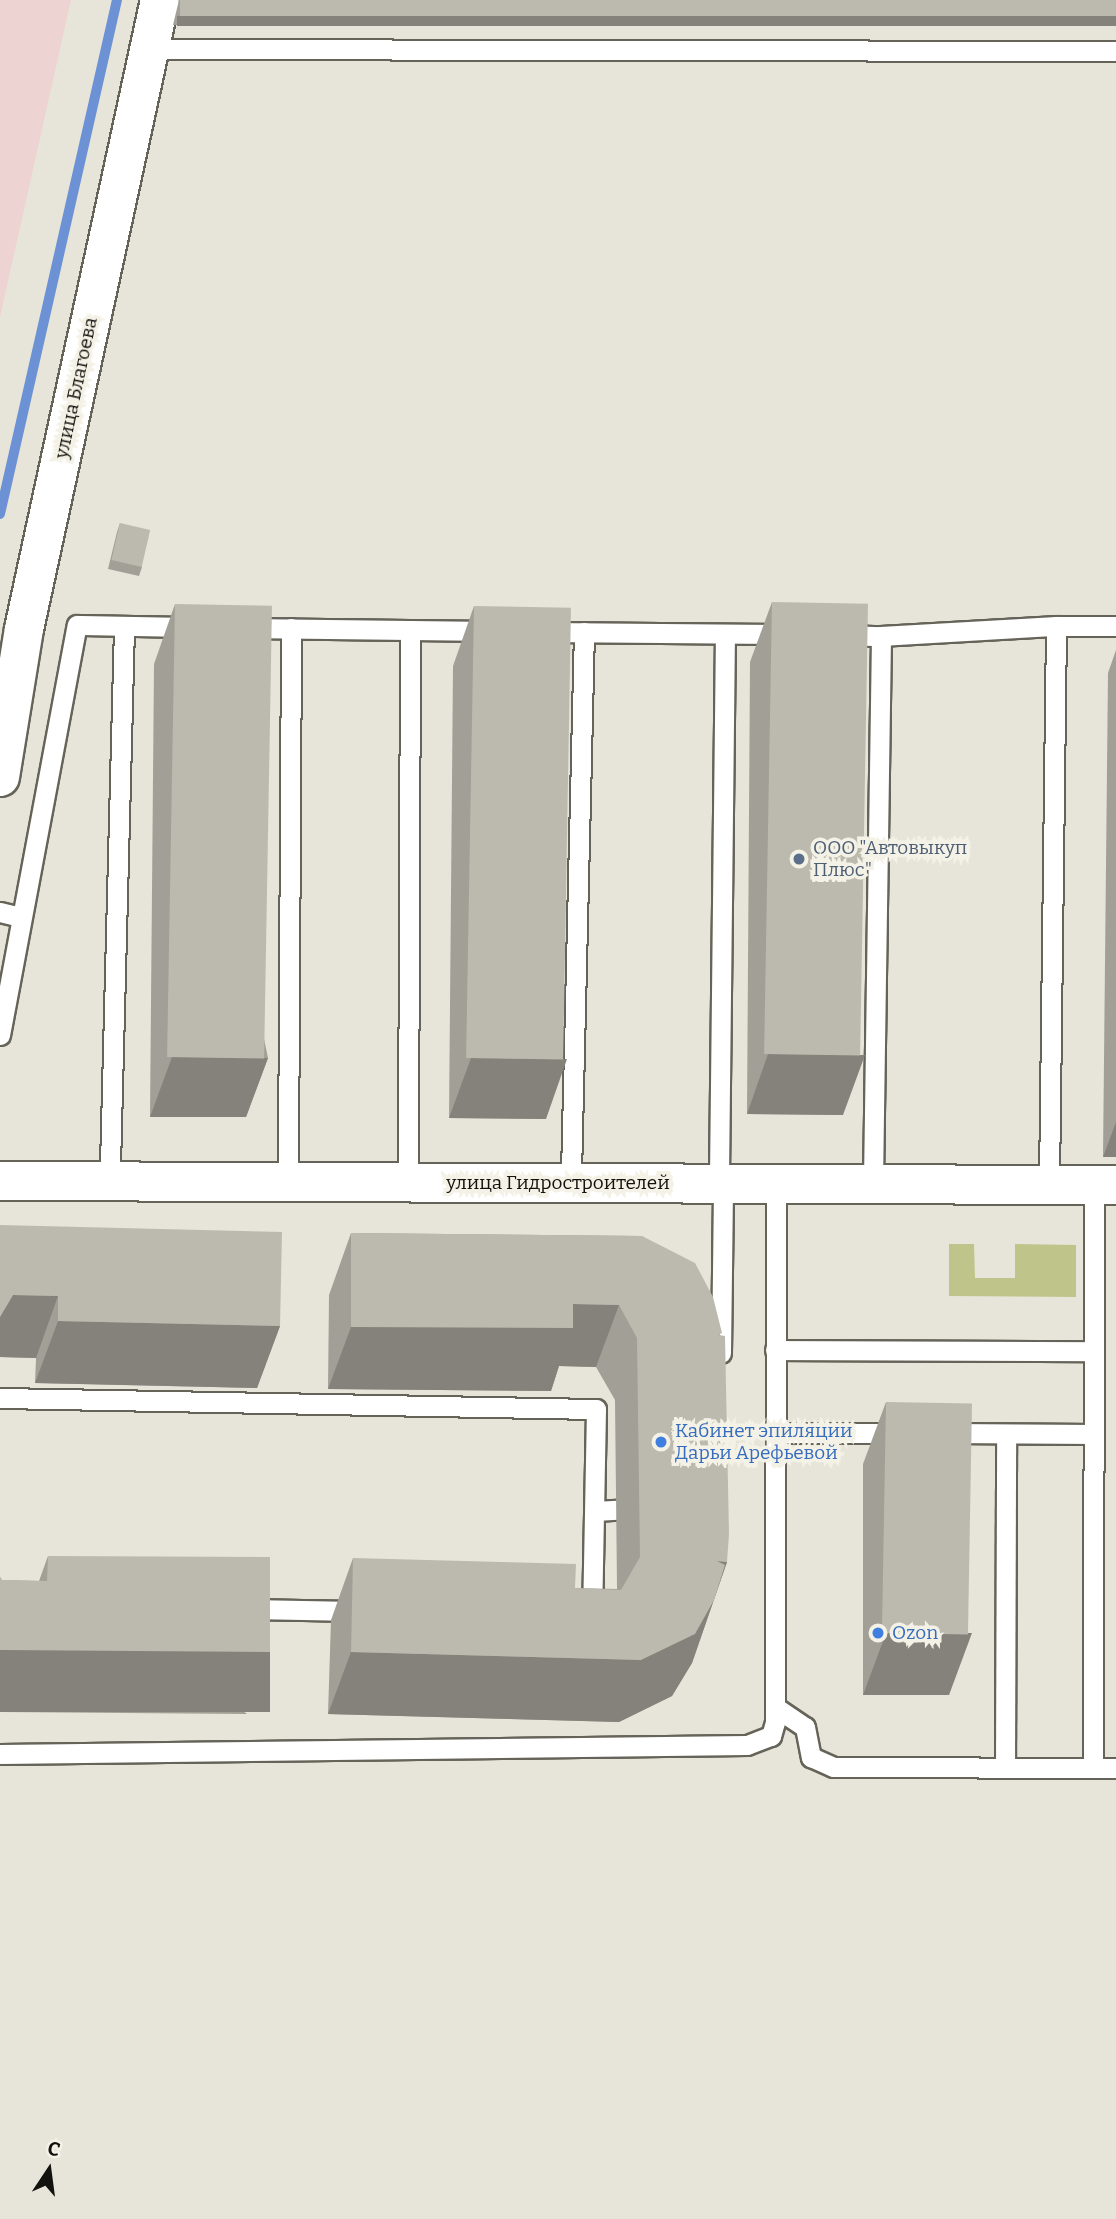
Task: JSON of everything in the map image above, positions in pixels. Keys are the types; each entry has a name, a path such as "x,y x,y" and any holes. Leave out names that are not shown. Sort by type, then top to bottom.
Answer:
{"street":[{"name":"улица Благоева","path":"0,777 24,629 160,0"},
{"name":"улица Гидростроителей","path":"0,1181 721,1180 776,1184 1105,1185"}],"lane":[{"path":"149,49 1116,51"},
{"path":"0,1035 20,917 77,625 803,635"},
{"path":"110,1165 124,626"},
{"path":"829,635 881,636 1056,626 1116,626"},
{"path":"1049,1185 1056,626"},
{"path":"288,1168 291,628"},
{"path":"408,1171 410,630"},
{"path":"571,1174 584,632"},
{"path":"720,1368 725,634"},
{"path":"0,1163 571,1174 721,1180 873,1180 881,636"},
{"path":"0,912 20,917"},
{"path":"0,1754 747,1745 771,1736 775,1707 776,1184"},
{"path":"1093,1768 1094,1351 1105,1185"},
{"path":"775,1350 1094,1351"},
{"path":"0,1398 596,1409 593,1615 566,1615"},
{"path":"775,1433 1094,1434"},
{"path":"1005,1767 1006,1434"},
{"path":"595,1511 617,1510"},
{"path":"221,1609 386,1612"},
{"path":"775,1707 805,1727 811,1757 821,1765 1116,1768"}],"shaded area":[{"path":"0,0 71,0 0,317"}],"green space":[{"path":"949,1244 974,1244 975,1278 1015,1278 1015,1244 1076,1245 1076,1297 949,1296"}],"building":[{"path":"180,0 1116,0 1116,16 180,16"},
{"path":"120,523 150,530 142,567 111,560"},
{"path":"772,602 868,604 860,1056 764,1054"},
{"path":"175,604 272,606 264,1059 167,1057"},
{"path":"474,606 571,608 563,1060 466,1058"},
{"path":"0,1225 282,1232 280,1326 58,1321 58,1296 13,1295 0,1317"},
{"path":"351,1233 642,1236 695,1263 713,1297 722,1333 718,1335 725,1336 729,1534 727,1562 717,1561 725,1565 714,1600 695,1634 641,1660 351,1652 353,1558 576,1564 575,1588 621,1590 640,1557 637,1338 619,1305 573,1304 573,1328 351,1327"},
{"path":"886,1402 972,1404 968,1634 882,1633"},
{"path":"48,1556 270,1557 270,1652 0,1650 0,1577 2,1580 47,1581"}],"waterway":[{"path":"0,514 117,0"}],"place":[{"name":"ООО \"Автовыкуп Плюс\"","path":"799,859"},
{"name":"Кабинет эпиляции Дарьи Арефьевой","path":"661,1442"},
{"name":"Ozon","path":"878,1633"}]}
